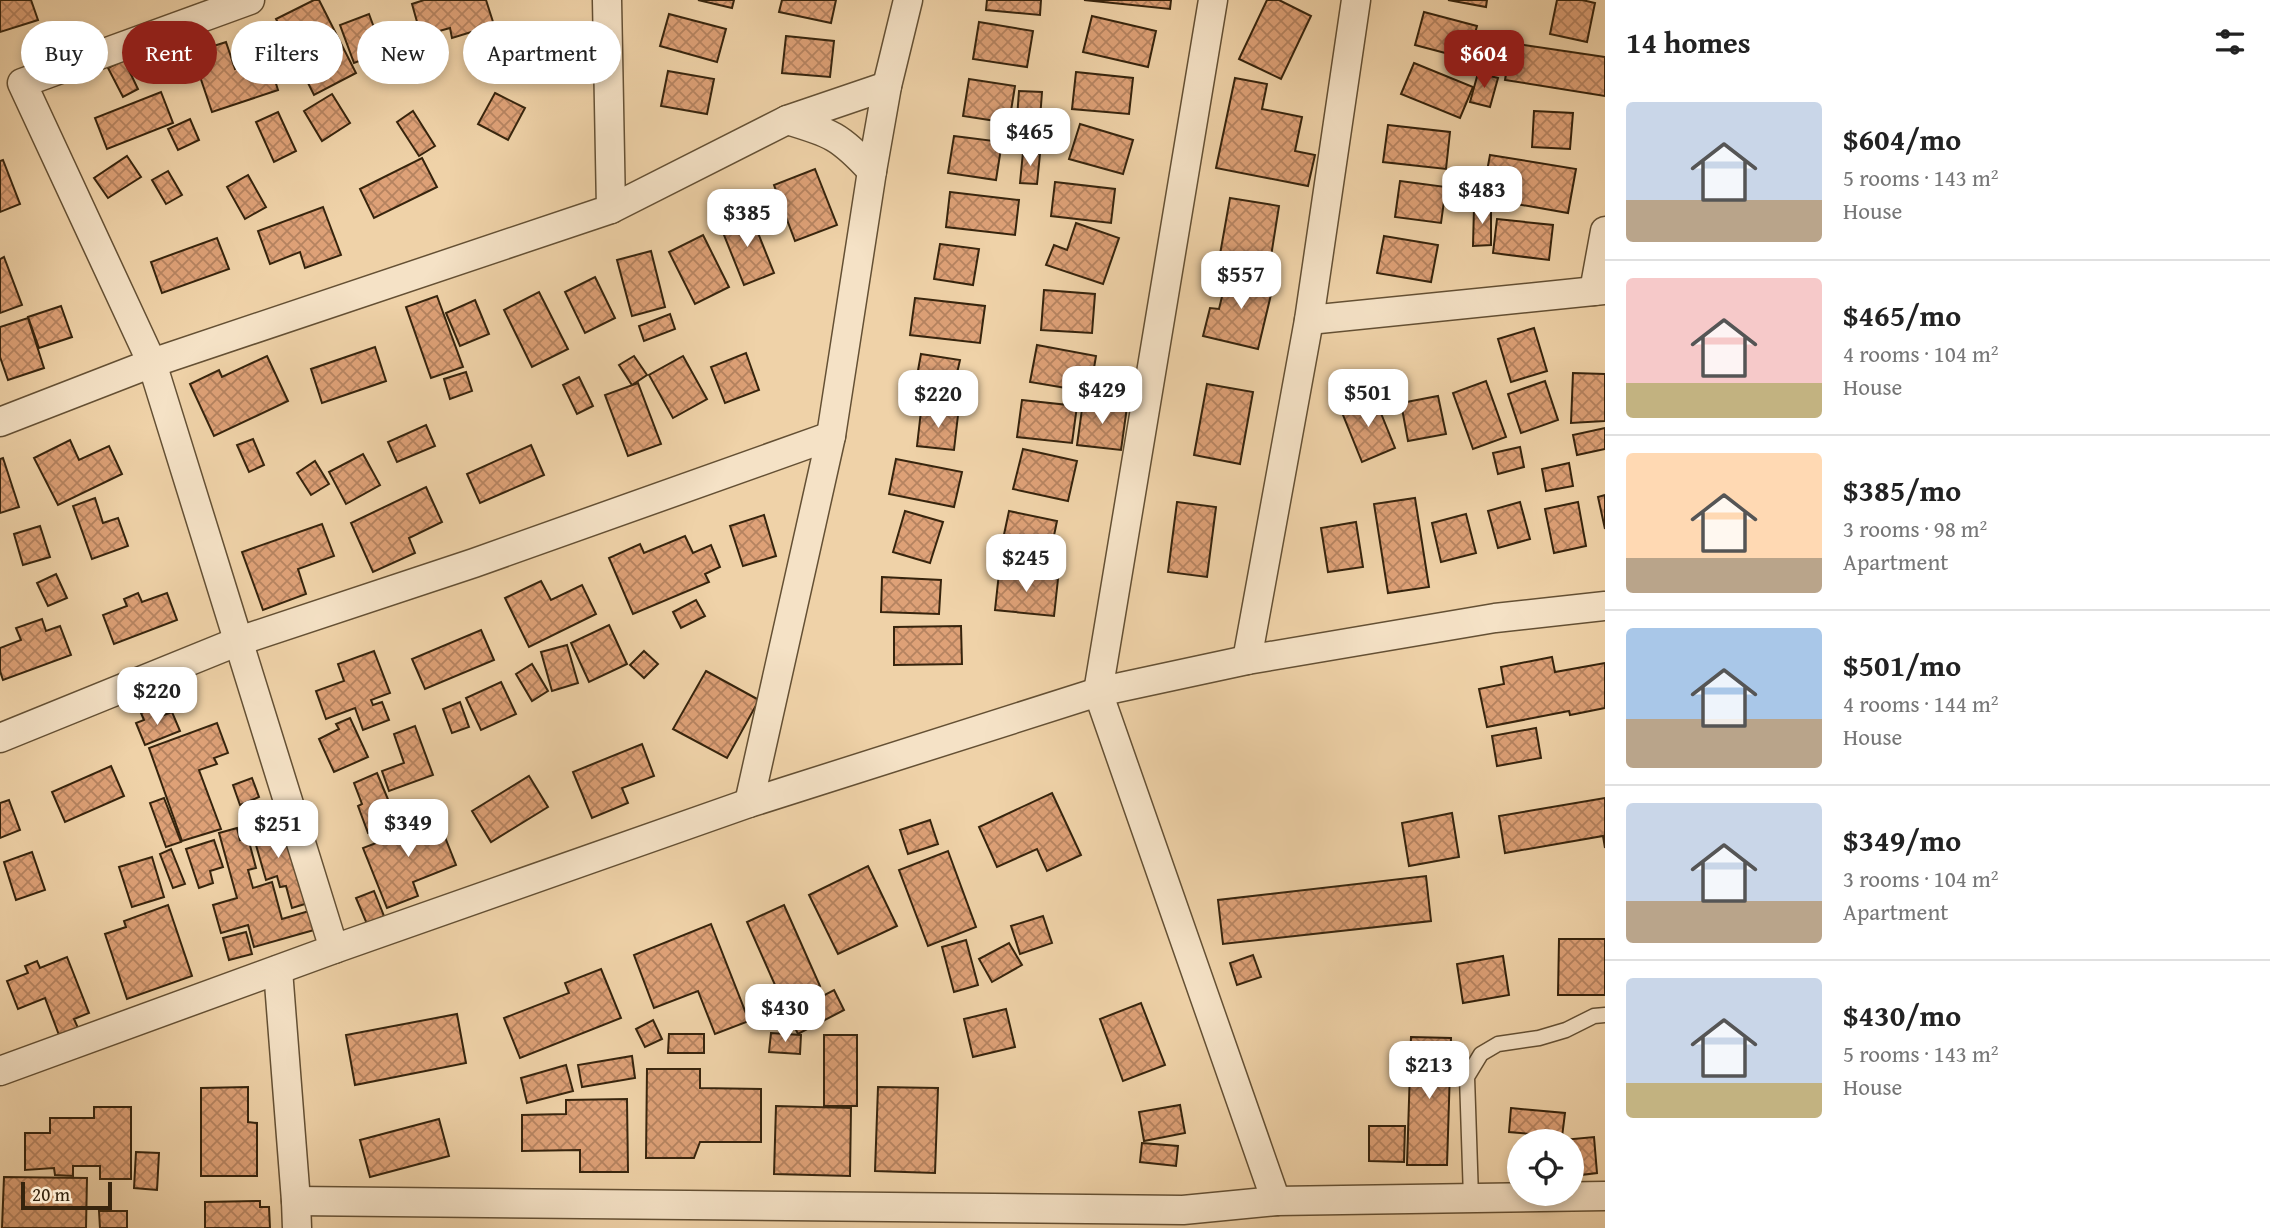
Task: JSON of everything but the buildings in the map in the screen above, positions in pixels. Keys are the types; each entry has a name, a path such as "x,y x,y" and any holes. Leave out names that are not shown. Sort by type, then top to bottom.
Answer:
{"street":[{"path":"250,0 11,87 152,363 334,950"},
{"path":"607,0 611,209"},
{"path":"749,803 831,436 887,86 908,0"},
{"path":"1213,0 1098,692 1276,1202"},
{"path":"1247,660 1310,320 1356,0"},
{"path":"0,422 152,363 611,209 787,120 887,86"},
{"path":"787,120 838,138 872,171"},
{"path":"1310,320 1600,291 1605,231"},
{"path":"0,738 239,641 487,558 831,436"},
{"path":"0,1071 749,803 1098,692 1247,660 1495,618 1605,606"},
{"path":"278,970 297,1214 1184,1219 1276,1202 1605,1196"}],"lane":[{"path":"1471,1198 1467,1077 1481,1054 1499,1044 1539,1038 1566,1030 1594,1016 1605,1015"}]}
